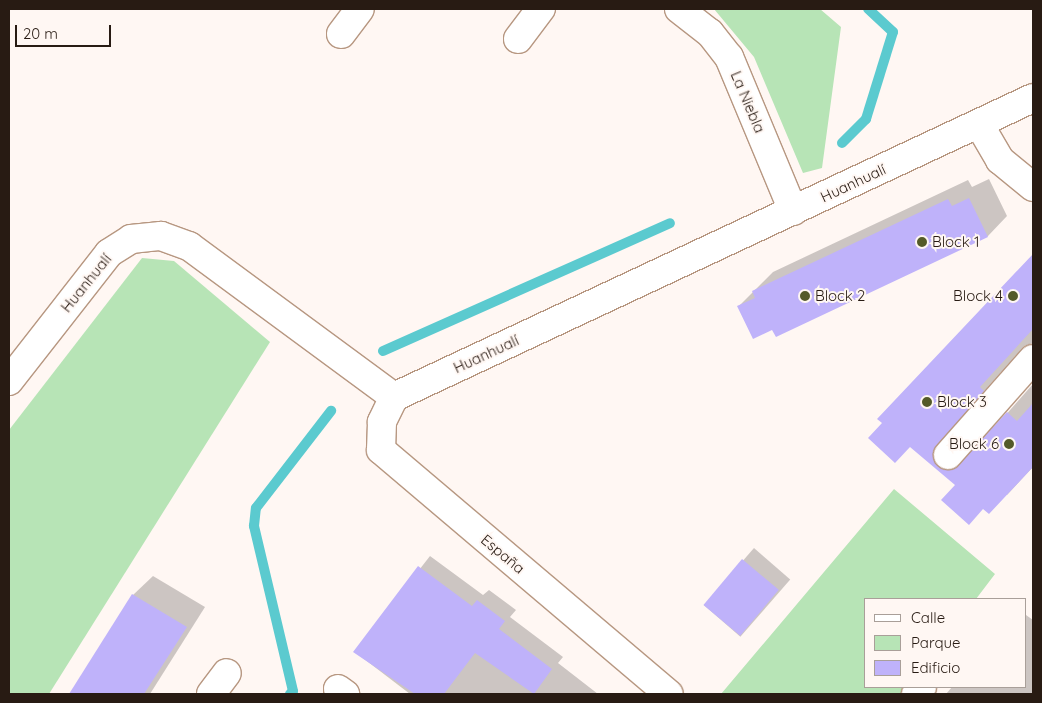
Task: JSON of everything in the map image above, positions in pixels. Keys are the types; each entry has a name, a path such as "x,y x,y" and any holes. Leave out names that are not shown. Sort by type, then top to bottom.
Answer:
{"street":[{"path":"341,34 360,9"},
{"path":"518,39 541,9"},
{"name":"La Niebla","path":"679,9 710,34 729,57 793,211"},
{"name":"Huanhualí","path":"9,381 109,253 131,239 161,236 189,246 394,397 1033,98"},
{"path":"979,124 1000,160 1033,187"},
{"path":"948,455 1033,359"},
{"name":"España","path":"394,397 382,422 381,450 669,694"}],"green space":[{"path":"714,9 820,9 841,27 822,168 803,173 754,57"},
{"path":"142,258 174,261 270,342 49,694 9,694 9,430"},
{"path":"894,489 995,574 977,598 864,598 864,688 907,688 902,694 721,694"}],"building":[{"path":"969,198 988,237 776,337 772,330 753,339 737,306 755,298 752,291 948,199 952,206"},
{"path":"1033,254 1033,329 980,387 984,391 933,451 938,467 953,470 1007,412 1017,421 1033,403 1033,467 989,514 983,509 969,525 941,500 955,485 910,447 895,463 868,438 882,423 877,419"},
{"path":"742,559 779,590 740,636 703,605"},
{"path":"418,566 472,606 477,600 505,621 499,629 552,669 534,694 475,653 444,694 415,694 353,652"},
{"path":"132,594 187,627 144,694 69,694"}],"waterway":[{"path":"842,143 866,119 893,32 868,9"},
{"path":"383,351 670,223"},
{"path":"290,694 293,691 254,526 256,508 331,411"}],"place":[{"name":"Block 1","path":"922,242"},
{"name":"Block 2","path":"805,296"},
{"name":"Block 4","path":"1013,296"},
{"name":"Block 3","path":"927,402"},
{"name":"Block 6","path":"1009,444"}]}
